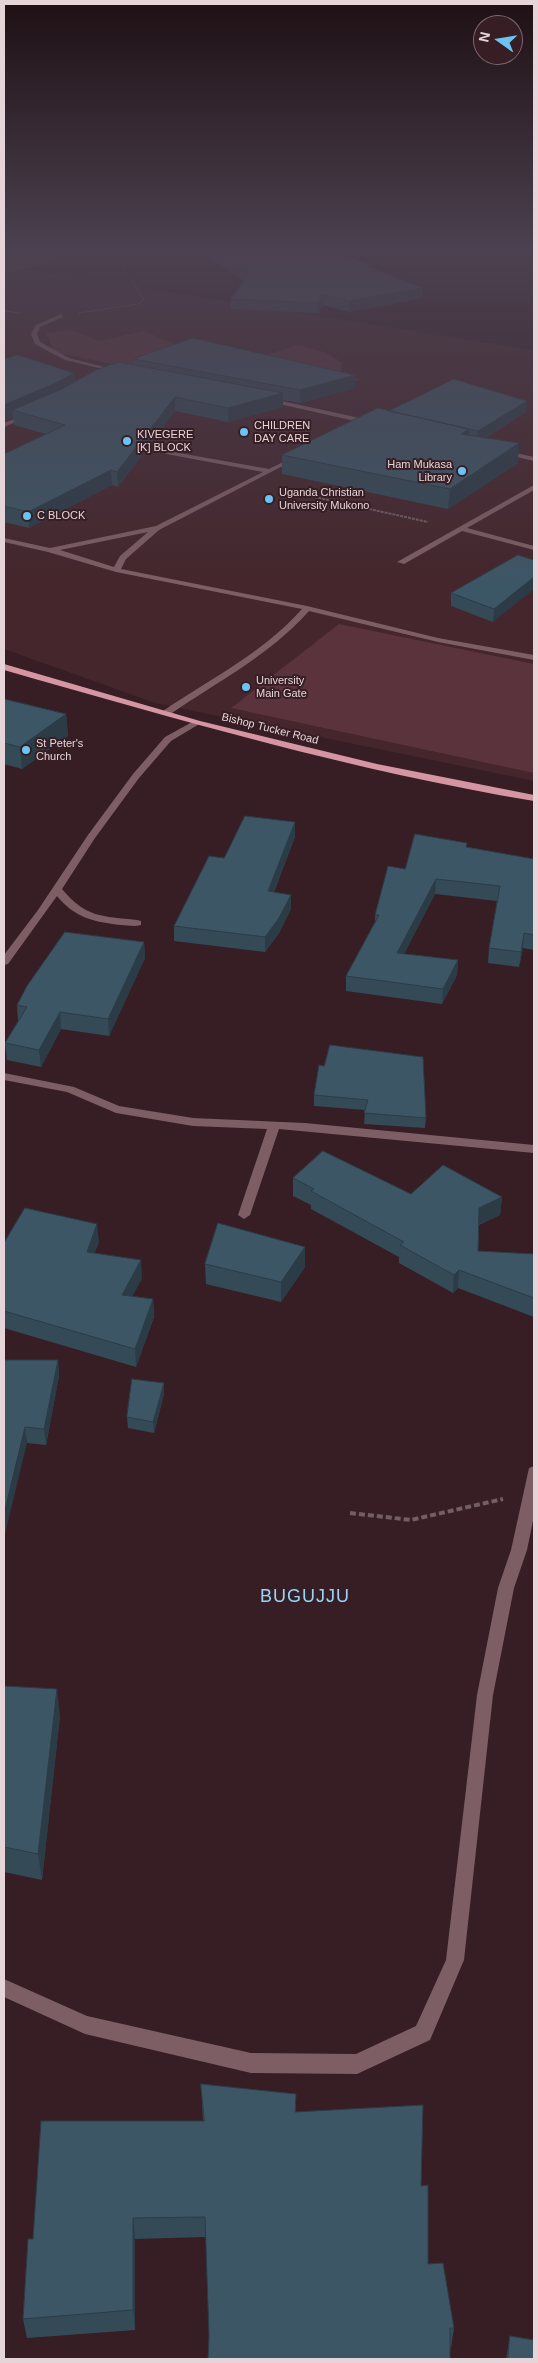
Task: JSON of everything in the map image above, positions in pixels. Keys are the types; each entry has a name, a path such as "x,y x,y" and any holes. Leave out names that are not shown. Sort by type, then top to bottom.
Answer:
{"main road":[{"name":"Bishop Tucker Road","path":"4,667 197,723 377,767 534,798"}],"street":[{"path":"83,363 122,373"},
{"path":"105,375 113,371"},
{"path":"256,398 384,426"},
{"path":"4,425 33,413"},
{"path":"357,426 366,421"},
{"path":"497,451 534,460"},
{"path":"168,453 269,472"},
{"path":"116,570 123,558 158,528 304,453"},
{"path":"401,562 463,529 534,487"},
{"path":"50,550 158,528"},
{"path":"463,529 534,548"},
{"path":"4,540 50,550 116,570 307,608 438,640 534,658"},
{"path":"166,713 293,626 307,608"},
{"path":"4,962 136,776 168,739 197,723"},
{"path":"57,889 70,907 83,917 137,923"},
{"path":"4,1077 70,1089 116,1109 193,1122 274,1125 534,1149"},
{"path":"244,1215 274,1125"},
{"path":"4,1988 85,2025 251,2063 357,2064 423,2033 455,1960 485,1695 506,1588 519,1550 532,1492 534,1472"}],"path":[{"path":"248,482 463,529"},
{"path":"350,1512 411,1520 532,1492"}],"shaded area":[{"name":"Uganda Christian University Mukono","path":"4,363 534,363 534,781 155,703 4,649"},
{"path":"109,363 342,363 341,372 361,380 335,386 217,386"},
{"path":"339,624 534,664 534,773 231,708"}],"building":[{"path":"4,363 44,363 74,373 56,383 4,405"},
{"path":"115,363 126,363 283,393 228,408 175,397 117,472 111,470 28,512 4,506 4,454 65,425 12,410 62,389 96,370"},
{"path":"156,363 304,363 355,375 300,390"},
{"path":"454,379 527,401 478,431 389,411"},
{"path":"378,408 469,429 461,434 519,443 450,489 282,455"},
{"path":"518,555 534,560 534,577 494,609 451,593"},
{"path":"4,699 66,714 20,747 4,743"},
{"path":"245,816 295,822 268,891 291,895 279,918 265,937 174,926 209,856 224,858"},
{"path":"415,834 467,843 466,847 534,859 534,935 524,933 521,952 489,948 500,886 436,879 397,953 458,960 443,989 346,976 379,915 375,915 388,866 405,869"},
{"path":"65,932 144,942 108,1019 60,1012 39,1050 5,1043 27,1007 17,1005 27,986"},
{"path":"330,1045 423,1057 426,1118 364,1113 368,1100 314,1095 319,1065 324,1066"},
{"path":"323,1151 411,1194 443,1165 502,1197 479,1208 478,1251 534,1254 534,1298 459,1270 454,1275 400,1245 404,1242 311,1191 314,1189 293,1178"},
{"path":"25,1208 97,1224 87,1252 141,1260 122,1295 153,1299 135,1349 4,1311 4,1243"},
{"path":"218,1223 305,1247 281,1282 205,1264"},
{"path":"4,1360 58,1360 44,1429 25,1427 4,1514"},
{"path":"132,1379 164,1383 153,1422 127,1417"},
{"path":"4,1686 57,1689 38,1854 4,1847"},
{"path":"201,2084 296,2094 295,2112 423,2105 421,2186 428,2185 428,2264 443,2263 454,2328 450,2328 450,2359 208,2359 209,2335 205,2217 133,2218 133,2310 23,2319 28,2239 33,2239 41,2121 204,2121"},
{"path":"510,2336 534,2340 534,2359 508,2359"}],"place":[{"name":"CHILDREN DAY CARE","path":"244,432"},
{"name":"KIVEGERE [K] BLOCK","path":"127,441"},
{"name":"Ham Mukasa Library","path":"462,471"},
{"name":"Uganda Christian University Mukono","path":"269,499"},
{"name":"C BLOCK","path":"27,516"},
{"name":"University Main Gate","path":"246,687"},
{"name":"St Peter's Church","path":"26,750"}],"district":[{"name":"BUGUJJU","path":"305,1597"}]}
